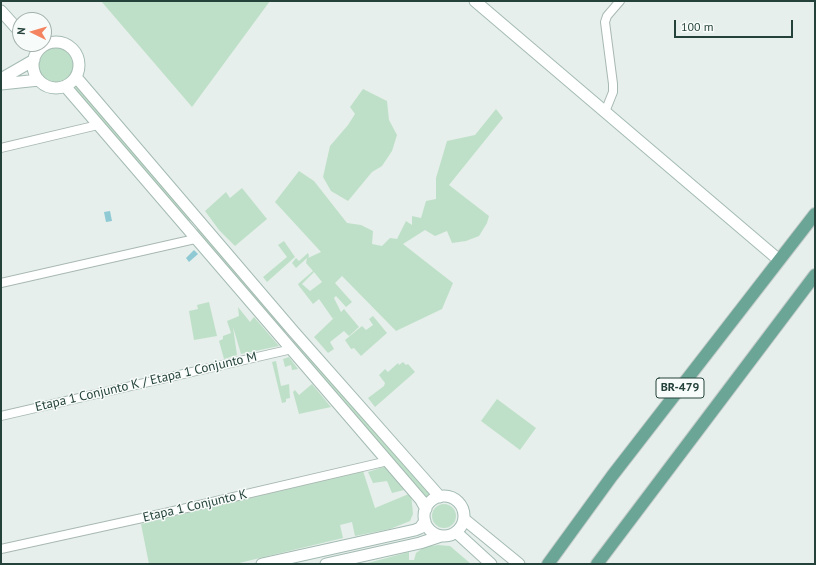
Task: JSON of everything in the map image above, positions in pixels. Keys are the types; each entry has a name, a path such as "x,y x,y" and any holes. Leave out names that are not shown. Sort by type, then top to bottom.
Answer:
{"main road":[{"name":"BR-479","path":"548,564 612,476 815,214"},
{"path":"597,564 815,274"}],"street":[{"path":"475,1 779,260"},
{"path":"605,112 613,92 605,22 606,16 620,1"},
{"path":"1,11 12,20"},
{"path":"33,52 33,67 38,80 50,88 65,86 76,77 79,62 72,49 67,44 52,41"},
{"path":"1,80 33,52"},
{"path":"76,77 294,332 440,497"},
{"path":"1,84 38,80"},
{"path":"65,86 421,500 426,508 425,521 428,528 441,536"},
{"path":"1,148 98,125"},
{"path":"188,230 199,220"},
{"path":"1,283 195,239"},
{"path":"284,340 294,332"},
{"name":"Etapa 1 Conjunto K / Etapa 1 Conjunto M","path":"1,416 292,349"},
{"name":"Etapa 1 Conjunto K","path":"1,549 165,513 388,461"},
{"path":"326,564 449,535 456,532 464,519 460,504 455,499 448,496 434,499 426,508"},
{"path":"464,519 519,564"},
{"path":"262,564 415,530 420,528 425,521"},
{"path":"456,532 486,563 496,545"}],"green space":[{"path":"101,1 270,1 192,107"},
{"path":"52,47 63,48 69,52 74,61 73,72 69,78 60,83 49,82 43,78 38,69 39,58 43,52 52,52"},
{"path":"77,85 192,219 189,222 73,88"},
{"path":"363,89 387,101 389,120 397,135 392,151 382,166 372,172 348,201 331,191 323,177 330,146 348,125 355,114 350,107"},
{"path":"496,109 503,118 449,185 489,216 487,223 479,236 466,241 452,243 447,231 435,236 425,230 403,244 453,283 442,309 396,331 342,276 335,283 352,302 346,307 336,296 334,298 341,312 344,309 359,327 349,336 344,331 330,342 334,349 328,353 314,337 333,319 319,299 313,304 298,284 313,271 306,263 307,258 296,268 292,263 296,258 299,261 308,253 308,258 321,252 275,202 299,171 314,181 347,223 361,225 373,231 372,244 382,246 390,238 397,239 406,221 412,225 412,216 421,218 426,201 436,199 436,178 447,141 475,135","holes":["314,272 322,282 310,291 302,284"]},
{"path":"242,188 267,219 235,246 219,230 205,211 226,192 230,198"},
{"path":"198,227 289,330 284,333 196,231"},
{"path":"284,241 295,257 267,282 263,277 287,257 278,245"},
{"path":"209,302 217,336 194,340 189,311 198,309 197,305"},
{"path":"238,307 250,322 254,317 279,346 241,354 233,327 237,355 224,359 219,341 223,339 223,336 231,333 227,321 239,316"},
{"path":"373,316 387,333 361,356 354,348 351,349 345,340 362,326 366,330 373,325 369,319"},
{"path":"296,338 432,496 428,499 292,341"},
{"path":"289,357 298,369 292,370 291,365 285,367 283,359"},
{"path":"276,361 281,386 289,384 290,398 286,399 286,402 282,403 272,362"},
{"path":"403,362 406,365 408,364 415,372 375,407 368,398 384,386 385,383 379,375 385,369 388,372 398,363 399,365"},
{"path":"312,384 331,407 299,414 293,392 295,390 299,395"},
{"path":"497,399 536,428 520,450 481,421"},
{"path":"386,466 404,490 392,493 387,481 373,483 368,472"},
{"path":"363,471 375,508 411,493 413,514 410,521 390,529 355,536 352,522 340,525 343,538 235,564 149,564 141,524"},
{"path":"444,504 453,507 456,516 453,525 444,528 435,525 432,516 435,507"},
{"path":"438,545 450,546 471,564 364,564 409,552 409,560 414,560 416,553 424,547"}],"water":[{"path":"110,211 112,221 106,222 104,212"},
{"path":"194,250 198,254 189,262 186,258"}]}
